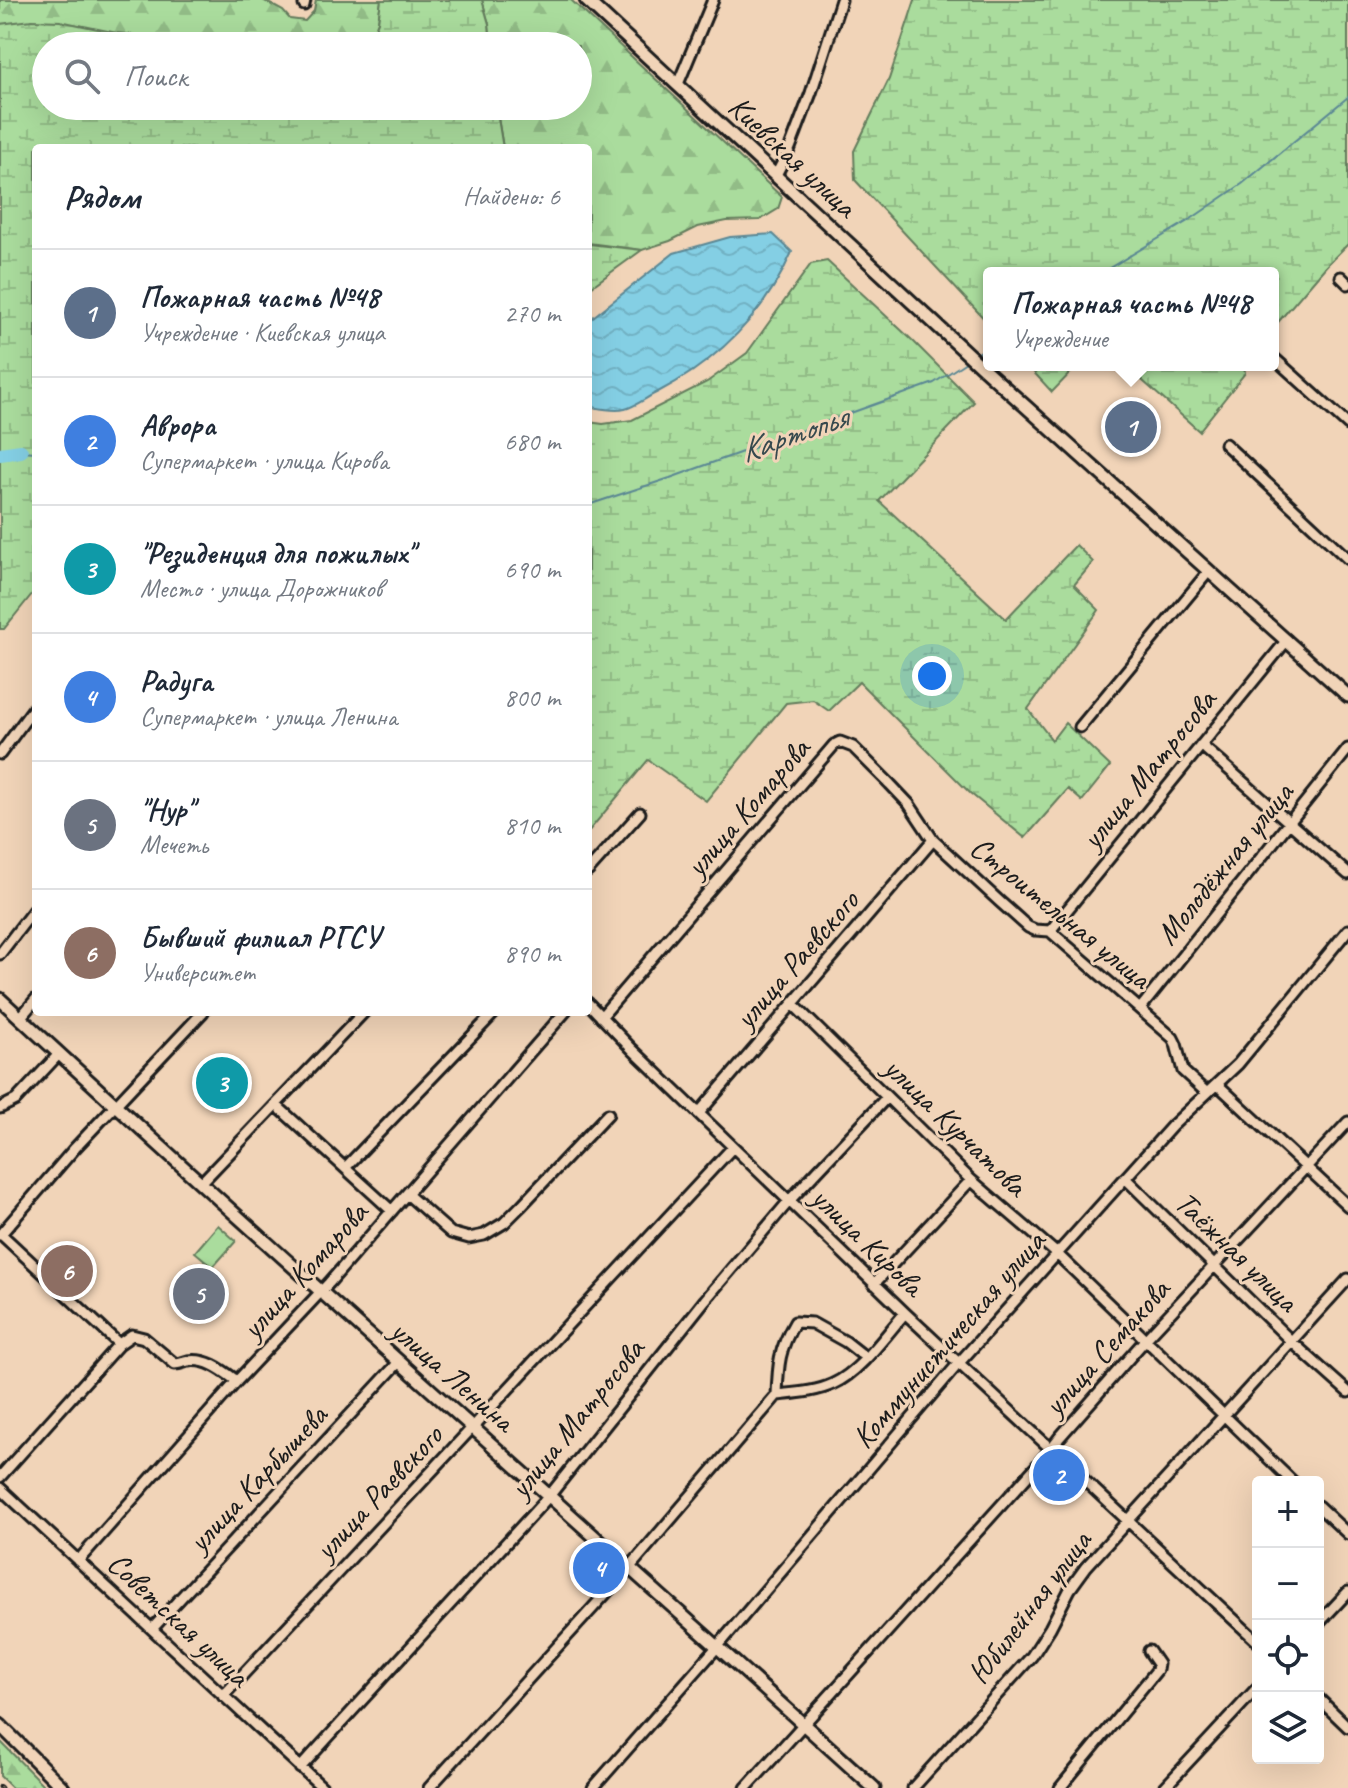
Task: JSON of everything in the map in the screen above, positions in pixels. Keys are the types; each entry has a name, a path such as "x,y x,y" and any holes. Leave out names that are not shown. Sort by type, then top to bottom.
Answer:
{"main road":[{"name":"Киевская улица","path":"586,0 983,368"},
{"name":"Киевская улица","path":"986,371 1209,571"},
{"path":"1209,571 1348,696"},
{"name":"улица Ленина","path":"0,999 320,1292 874,1788"},
{"path":"0,1725 63,1788"}],"street":[{"path":"678,84 713,0"},
{"path":"776,175 811,93 841,0"},
{"path":"1279,362 1348,425"},
{"path":"1225,444 1348,559"},
{"path":"1080,727 1209,571"},
{"name":"улица Матросова","path":"1050,931 1287,640"},
{"path":"0,754 32,710"},
{"name":"Строительная улица","path":"840,742 853,747 909,804 933,840 1028,927 1050,931 1175,1041 1183,1071 1207,1093"},
{"name":"улица Комарова","path":"601,1017 834,745 840,742"},
{"path":"1201,745 1348,874"},
{"name":"Молодёжная улица","path":"1140,1009 1348,749"},
{"path":"592,867 640,813"},
{"name":"улица Раевского","path":"699,1113 933,840"},
{"path":"0,954 32,912"},
{"name":"Коммунистическая улица","path":"593,1788 1056,1253 1172,1126 1218,1085 1255,1045 1348,930"},
{"path":"20,1018 32,1004"},
{"name":"улица Курчатова","path":"793,1004 971,1180 1056,1253 1287,1476"},
{"name":"улица Кирова","path":"592,1007 874,1284 1252,1636"},
{"path":"119,1344 1,1234 66,1157 199,1016"},
{"path":"201,1183 360,1016"},
{"path":"345,1168 491,1016"},
{"name":"улица Комарова","path":"78,1561 392,1211 562,1016"},
{"path":"0,1108 16,1100 59,1054"},
{"path":"1218,1085 1348,1206"},
{"name":"улица Матросова","path":"300,1768 550,1495 705,1300 789,1201 887,1097"},
{"path":"276,1105 392,1211"},
{"path":"407,1194 451,1233 469,1238 484,1235 504,1223 608,1114"},
{"name":"улица Семакова","path":"746,1788 1145,1340 1348,1122"},
{"name":"улица Раевского","path":"223,1696 733,1147"},
{"name":"Таёжная улица","path":"1125,1178 1291,1341 1348,1392"},
{"path":"874,1284 971,1180"},
{"name":"Юбилейная улица","path":"913,1788 1027,1662 1050,1628 1074,1582 1348,1279"},
{"path":"777,1395 812,1391 844,1378 905,1313"},
{"path":"429,1788 630,1567 777,1395 778,1366 784,1340 795,1322 812,1323 865,1357"},
{"path":"0,1477 119,1344 132,1335 144,1338 171,1362 179,1365 190,1361 207,1362 237,1381"},
{"name":"улица Карбышева","path":"152,1629 399,1362"},
{"name":"Советская улица","path":"0,1488 323,1788"},
{"path":"1324,1512 1348,1534"},
{"path":"1322,1620 1348,1592"},
{"path":"1060,1788 1157,1670 1158,1664 1149,1651"},
{"path":"1164,1788 1253,1692"},
{"path":"1324,1704 1348,1727"}],"green space":[{"path":"0,0 263,0 283,11 290,19 305,21 314,11 316,0 381,0 374,32 94,32 0,24"},
{"path":"381,0 482,0 490,32 374,32"},
{"path":"482,0 571,0 782,197 778,209 760,220 727,221 698,227 642,250 592,244 592,144 502,144 498,120 592,120 592,32 490,32"},
{"path":"915,0 1348,0 1348,244 1279,321 1279,267 983,267 983,318 855,180 854,151 889,79"},
{"path":"60,21 112,32 32,32 32,120 498,120 502,144 32,144 32,594 4,629 0,629 0,24"},
{"path":"592,244 642,250 592,286"},
{"path":"827,261 974,402 879,501 1006,619 1076,545 1093,562 1074,585 1099,610 1028,709 1052,740 1065,723 1110,766 1082,801 1068,789 1025,838 970,793 859,682 829,711 813,700 786,703 706,801 648,760 592,827 592,423 632,420 707,382 747,353 811,264"},
{"path":"1033,371 1072,371 1052,392"},
{"path":"1132,371 1245,371 1199,431"},
{"path":"218,1225 236,1241 213,1267 195,1252"},
{"path":"0,1741 46,1788 12,1788 0,1776"}],"water":[{"path":"773,234 792,252 781,275 753,316 701,365 629,408 611,410 592,407 592,318 674,253 730,237"}],"waterway":[{"name":"Картопья","path":"1111,267 1242,184 1348,97"},
{"name":"Картопья","path":"977,354 983,350"},
{"name":"Картопья","path":"592,504 934,383 969,360"},
{"name":"Картопья","path":"21,451 32,452"},
{"name":"Картопья","path":"0,454 21,451"}],"place":[{"name":"Пожарная часть №48","path":"1131,427"},
{"name":"\"Резиденция для пожилых\"","path":"222,1083"},
{"name":"Бывший филиал РГСУ","path":"67,1271"},
{"name":"\"Нур\"","path":"199,1294"},
{"name":"Аврора","path":"1059,1475"},
{"name":"Радуга","path":"599,1568"}]}
